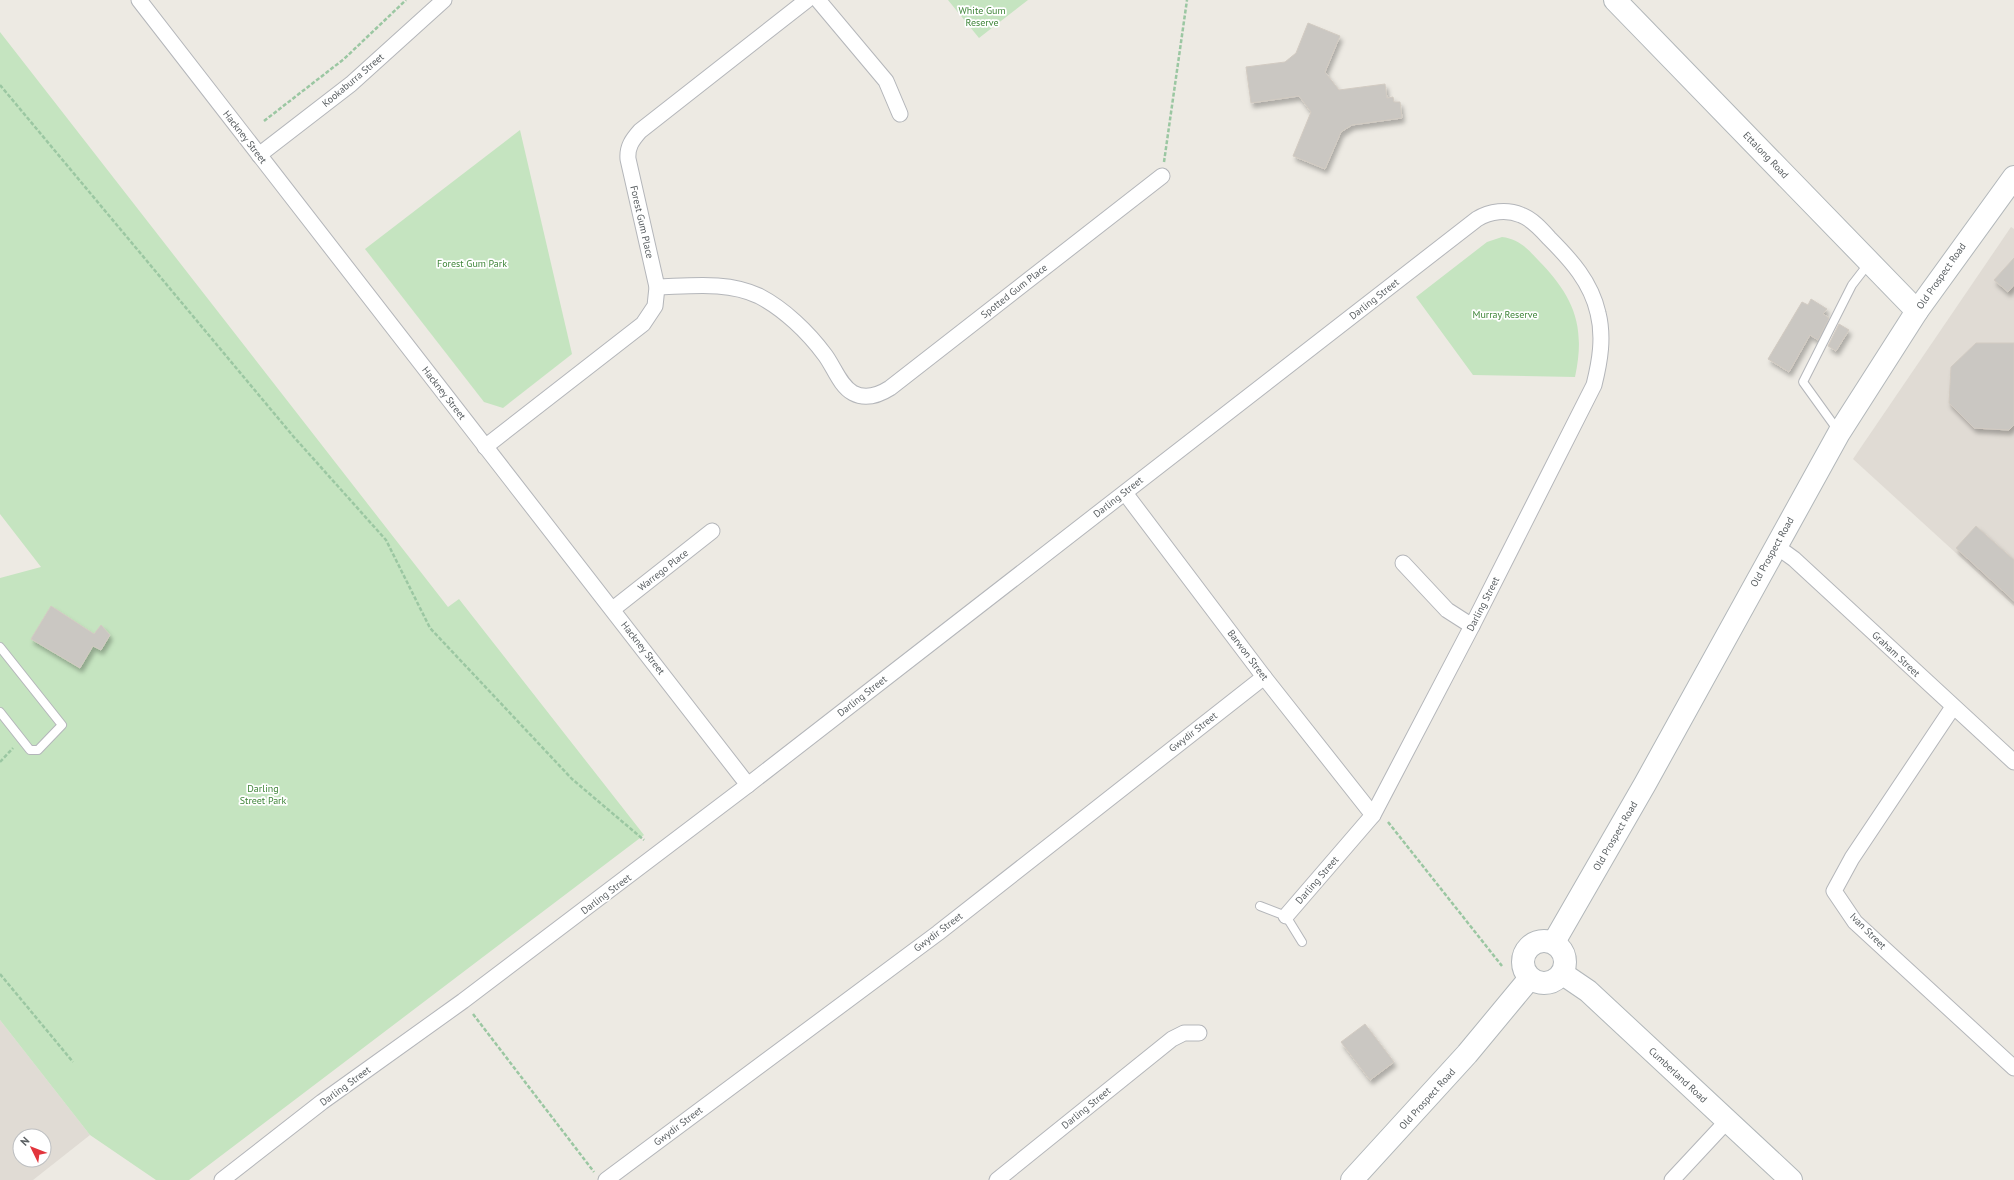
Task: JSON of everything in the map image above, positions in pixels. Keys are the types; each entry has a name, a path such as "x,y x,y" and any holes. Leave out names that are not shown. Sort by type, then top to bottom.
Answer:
{"main road":[{"name":"Ettalong Road","path":"1615,0 1917,311"},
{"name":"Old Prospect Road","path":"1554,942 1645,784 1839,433 1917,311 2014,177"},
{"path":"1539,941 1554,942 1564,953 1566,960 1563,974 1551,983 1536,982 1530,978 1523,965 1527,950 1532,944 1539,941"},
{"name":"Cumberland Road","path":"1563,974 1588,991 1790,1180"},
{"name":"Old Prospect Road","path":"1352,1180 1467,1054 1530,978"}],"street":[{"name":"Hackney Street","path":"140,0 485,447 613,609 748,786"},
{"name":"Forest Gum Place","path":"485,447 643,324 655,306 657,287 628,159 630,144 640,131 807,0"},
{"path":"818,0 886,81 900,114"},
{"name":"Kookaburra Street","path":"259,155 351,84 440,1"},
{"name":"Spotted Gum Place","path":"657,287 718,286 735,288 758,296 799,325 825,355 845,386 862,402 890,388 1162,176"},
{"name":"Darling Street","path":"222,1180 322,1102 463,1001 748,786 1477,219 1500,206 1520,214 1530,220 1565,254 1582,275 1595,301 1599,314 1602,341 1598,370 1590,395 1375,812 1286,916"},
{"name":"Barwon Street","path":"1125,493 1264,677 1375,812"},
{"name":"Warrego Place","path":"613,609 712,531"},
{"name":"Graham Street","path":"1776,546 1794,559 2014,762"},
{"path":"1403,563 1446,610 1472,626"},
{"name":"Gwydir Street","path":"601,1177 626,1174 938,933 1264,677"},
{"name":"Ivan Street","path":"1953,706 1852,858 1834,891 1856,922 2014,1068"},
{"name":"Darling Street","path":"997,1180 1172,1039 1184,1033 1199,1033"},
{"path":"1672,1180 1727,1121"}],"lane":[{"path":"1839,433 1803,382 1852,285 1870,262"},
{"path":"0,648 62,726 38,750 30,750 0,712"},
{"path":"1260,906 1286,916 1302,942"}],"path":[{"path":"264,121 344,59 406,0"},
{"path":"1162,176 1187,0"},
{"path":"0,85 293,436 386,540 430,628 572,778 644,840"},
{"path":"0,762 21,739"},
{"path":"1375,812 1502,966"},
{"path":"0,974 73,1062"},
{"path":"463,1001 601,1177"}],"shaded area":[{"path":"2011,227 2014,229 2014,606 1853,459"},
{"path":"0,1020 90,1135 52,1165 52,1128 12,1128 12,1168 48,1168 33,1180 0,1180"}],"green space":[{"name":"White Gum Reserve","path":"948,0 1028,0 979,38"},
{"name":"Darling Street Park","path":"0,32 448,607 459,599 644,835 189,1180 156,1180 90,1135 0,1020 0,578 41,567 0,514"},
{"name":"Forest Gum Park","path":"520,130 572,354 503,408 484,402 365,249"},
{"name":"Murray Reserve","path":"1502,237 1518,242 1531,252 1551,274 1569,300 1578,327 1578,359 1575,377 1473,375 1416,297 1487,242"}],"building":[{"path":"1308,23 1340,36 1325,72 1339,90 1385,84 1387,98 1393,97 1394,102 1400,102 1402,118 1352,125 1341,132 1325,169 1293,156 1311,112 1299,96 1251,103 1246,67 1285,62 1296,53"},
{"path":"2014,258 2014,285 2008,292 1994,280"},
{"path":"1811,299 1827,309 1823,314 1829,318 1818,340 1810,335 1789,372 1768,359 1802,302 1808,305"},
{"path":"1839,324 1849,330 1836,351 1828,346"},
{"path":"1976,343 2014,343 2014,425 2009,430 1974,428 1949,403 1951,367"},
{"path":"1976,526 2014,560 2014,601 1956,548"},
{"path":"51,606 94,634 101,625 110,635 101,650 93,646 80,668 31,639"},
{"path":"1365,1024 1394,1062 1370,1080 1341,1042"}]}
